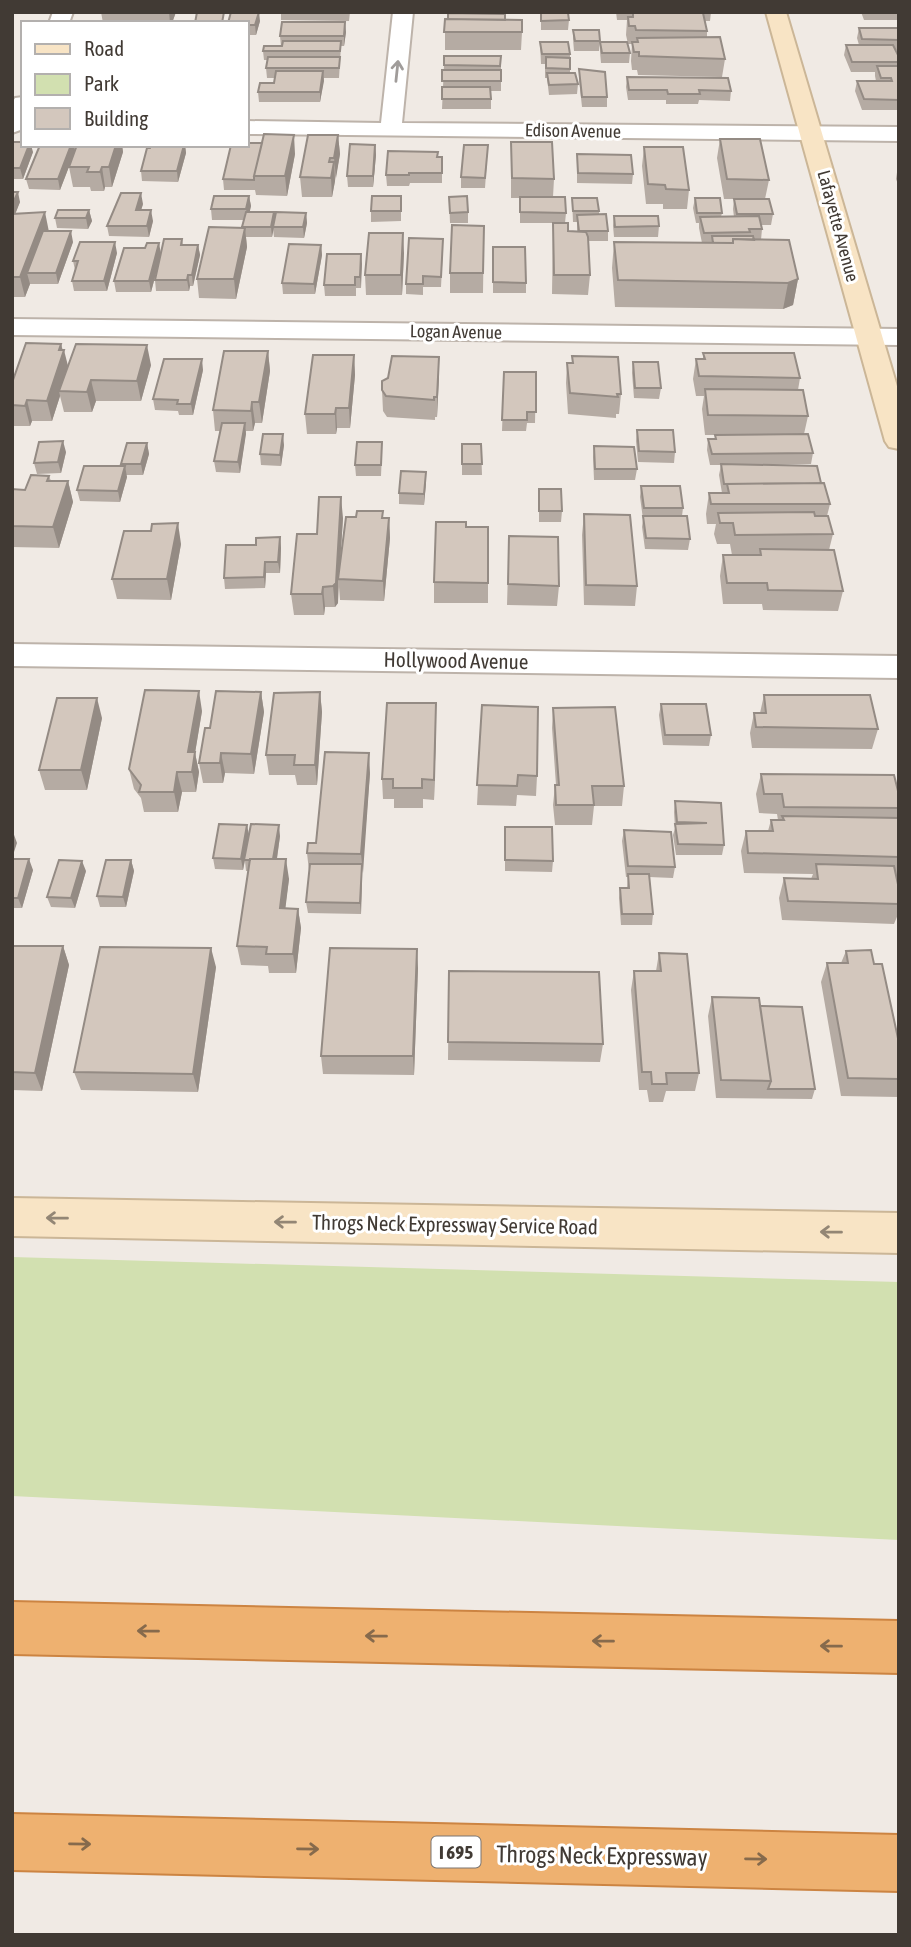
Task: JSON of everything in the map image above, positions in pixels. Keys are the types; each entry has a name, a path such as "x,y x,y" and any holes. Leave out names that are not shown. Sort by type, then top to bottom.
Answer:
{"highway":[{"path":"12,1628 899,1647"},
{"name":"Throgs Neck Expressway","path":"12,1842 899,1863"}],"street":[{"path":"391,129 403,12"},
{"name":"Lafayette Avenue","path":"776,12 899,441"},
{"path":"12,127 21,107"},
{"name":"Edison Avenue","path":"248,128 899,134"},
{"name":"Logan Avenue","path":"12,327 899,337"},
{"name":"Hollywood Avenue","path":"12,655 899,667"},
{"name":"Throgs Neck Expressway Service Road","path":"12,1217 899,1233"}],"green space":[{"path":"12,1257 899,1282 899,1540 12,1496"}],"building":[{"path":"197,12 224,12 222,21 195,21"},
{"path":"231,12 259,12 255,25 248,25 248,21 229,21"},
{"path":"448,13 505,14 505,20 448,19"},
{"path":"541,13 568,13 569,20 541,21"},
{"path":"633,13 703,13 707,31 636,30 635,26 629,26 628,17 633,17"},
{"path":"445,19 522,20 522,32 444,32"},
{"path":"282,22 345,22 344,36 280,36"},
{"path":"859,28 899,28 899,40 862,39"},
{"path":"573,30 599,30 600,41 575,41"},
{"path":"720,37 725,59 639,56 639,52 634,52 632,42 638,42 637,38"},
{"path":"283,41 341,41 340,51 263,51 264,46 282,46"},
{"path":"540,42 568,42 570,54 542,54"},
{"path":"600,42 627,42 630,53 602,53"},
{"path":"846,45 893,45 899,62 852,62"},
{"path":"444,56 501,56 500,66 444,65"},
{"path":"268,57 340,57 339,68 266,68"},
{"path":"546,57 570,58 570,69 546,68"},
{"path":"877,66 899,66 899,100 864,99 857,81 892,81 891,78 881,78"},
{"path":"579,69 605,72 607,97 582,97"},
{"path":"442,70 501,70 501,81 442,81"},
{"path":"276,71 323,71 320,92 258,92 260,83 274,83"},
{"path":"547,73 575,73 578,84 549,85"},
{"path":"627,77 728,78 731,91 699,90 700,94 668,94 667,90 629,90"},
{"path":"442,87 490,87 491,99 442,99"},
{"path":"264,134 294,135 285,176 254,176"},
{"path":"308,135 338,135 334,158 330,158 329,162 334,162 331,178 300,177"},
{"path":"720,139 760,139 769,180 727,179"},
{"path":"12,142 21,142 21,147 28,147 20,168 12,168"},
{"path":"511,142 552,142 554,179 512,178"},
{"path":"248,143 262,143 254,180 223,179 231,147 248,147"},
{"path":"350,144 375,145 373,176 347,176"},
{"path":"464,145 488,145 485,178 461,177"},
{"path":"39,147 70,147 58,179 26,179"},
{"path":"76,147 115,147 109,167 102,167 100,172 87,172 89,167 69,167"},
{"path":"183,147 177,171 141,171 147,148"},
{"path":"644,147 683,147 689,190 666,189 665,185 648,184"},
{"path":"388,151 438,152 437,157 442,157 442,173 386,175"},
{"path":"577,154 631,155 633,174 578,173"},
{"path":"12,192 18,192 12,205"},
{"path":"121,193 141,193 136,210 151,210 147,226 107,226"},
{"path":"214,196 249,196 246,209 211,209"},
{"path":"372,196 401,196 401,211 371,211"},
{"path":"467,196 468,212 450,213 449,197"},
{"path":"520,197 565,197 566,213 520,212"},
{"path":"572,198 597,198 599,211 573,211"},
{"path":"695,198 720,198 722,213 697,213"},
{"path":"734,199 769,199 773,214 737,214"},
{"path":"58,210 89,210 86,218 55,218"},
{"path":"45,212 20,277 12,277 12,214"},
{"path":"246,212 274,212 271,227 242,227"},
{"path":"276,212 306,213 303,227 273,227"},
{"path":"606,214 608,231 579,231 577,215"},
{"path":"614,216 658,216 659,226 615,227"},
{"path":"759,216 762,229 749,229 750,232 704,233 700,217"},
{"path":"553,223 568,223 568,231 586,232 590,275 554,275"},
{"path":"452,225 484,226 483,273 450,273"},
{"path":"209,227 245,228 234,279 197,279"},
{"path":"43,231 71,231 56,273 27,273"},
{"path":"369,233 403,233 401,275 365,275"},
{"path":"712,236 753,236 754,240 733,239 733,243 713,243"},
{"path":"409,238 443,239 441,277 423,276 423,284 406,284"},
{"path":"164,239 182,239 181,245 198,245 192,275 188,275 187,280 155,280"},
{"path":"733,239 789,240 798,279 788,283 618,280 614,242 733,243"},
{"path":"80,242 115,242 104,281 72,281 78,261 73,261"},
{"path":"147,243 159,243 149,281 114,281 124,248 145,248"},
{"path":"289,244 321,245 314,284 282,283"},
{"path":"493,247 525,247 526,283 493,282"},
{"path":"327,254 361,254 360,277 355,277 355,285 324,285"},
{"path":"26,343 61,344 59,350 64,350 47,401 27,400 25,406 12,405 12,383"},
{"path":"76,344 147,345 137,381 91,380 87,392 59,391"},
{"path":"224,351 268,351 259,402 252,402 251,411 213,410"},
{"path":"703,353 794,353 800,378 699,376 696,359 705,359"},
{"path":"313,355 354,355 349,408 336,408 335,414 305,414"},
{"path":"392,356 439,357 437,397 434,397 434,400 386,396 382,390 382,381 388,378"},
{"path":"572,356 618,357 621,394 617,394 618,397 570,393 567,363 573,363"},
{"path":"164,359 202,359 191,404 177,404 178,400 153,399"},
{"path":"633,362 658,362 661,388 635,388"},
{"path":"504,372 536,372 536,412 527,412 527,420 502,420"},
{"path":"705,389 803,390 808,416 708,415"},
{"path":"222,423 245,423 238,462 214,461"},
{"path":"637,430 673,430 675,452 639,451"},
{"path":"263,434 283,434 280,455 260,454"},
{"path":"808,434 813,453 712,454 708,439 716,439 715,435"},
{"path":"63,441 58,462 34,463 39,442"},
{"path":"357,442 382,442 381,465 355,465"},
{"path":"127,443 147,443 141,464 121,464"},
{"path":"462,444 481,444 482,464 462,464"},
{"path":"594,446 634,447 637,469 595,469"},
{"path":"721,464 817,466 821,483 724,484"},
{"path":"84,466 125,466 118,491 77,490"},
{"path":"401,471 426,472 424,494 399,493"},
{"path":"31,475 49,476 47,481 68,481 53,527 12,526 12,489 25,490"},
{"path":"824,483 830,504 711,504 709,493 729,493 727,484"},
{"path":"641,486 680,486 683,508 644,508"},
{"path":"539,489 561,489 562,511 539,511"},
{"path":"319,497 341,497 336,583 323,587 322,594 291,594 297,534 317,534"},
{"path":"357,511 383,511 382,518 389,518 383,581 338,579 346,517 356,517"},
{"path":"814,512 815,516 828,516 833,534 735,535 733,523 720,523 718,513"},
{"path":"584,514 630,515 637,586 586,585"},
{"path":"643,516 687,516 690,539 646,538"},
{"path":"436,522 466,522 466,527 488,527 488,583 434,582"},
{"path":"178,523 167,579 112,579 124,531 151,531 152,524"},
{"path":"509,536 558,537 559,586 508,584"},
{"path":"280,537 278,562 265,562 264,577 224,578 226,545 256,545 256,538"},
{"path":"760,549 834,550 843,591 768,590 767,583 727,583 723,555 761,555"},
{"path":"145,690 199,691 188,752 195,752 192,772 177,772 174,792 139,792 141,785 129,769"},
{"path":"216,691 261,692 251,754 221,753 220,763 199,763 205,728 210,728"},
{"path":"320,692 315,765 294,765 295,755 266,755 274,693"},
{"path":"764,695 870,695 878,729 756,727 754,713 766,713"},
{"path":"57,698 97,698 81,770 39,770"},
{"path":"387,703 436,703 434,780 422,779 422,788 393,788 393,779 382,779"},
{"path":"661,704 706,704 711,735 665,735"},
{"path":"482,705 538,707 537,776 518,775 517,786 477,785"},
{"path":"615,707 624,786 592,786 594,805 556,805 555,785 559,785 553,708"},
{"path":"325,752 369,753 361,854 307,853 308,843 316,843"},
{"path":"761,774 894,775 899,808 784,807 782,794 764,794"},
{"path":"675,801 721,803 724,845 678,844 675,824 707,823 677,822"},
{"path":"782,816 899,818 899,857 748,853 746,831 773,831 771,820 784,820"},
{"path":"219,824 247,825 241,859 213,858"},
{"path":"251,824 279,825 273,859 244,860"},
{"path":"505,827 552,827 553,861 505,860"},
{"path":"624,830 671,832 675,867 628,866"},
{"path":"12,859 29,859 18,898 12,898"},
{"path":"250,859 286,859 280,908 298,909 293,954 266,954 267,947 237,946"},
{"path":"59,860 82,861 71,898 47,897"},
{"path":"106,860 131,860 123,897 97,896"},
{"path":"310,864 362,864 360,903 306,902"},
{"path":"816,864 894,866 899,904 788,901 784,878 818,879"},
{"path":"628,874 649,874 653,914 622,914 620,888 629,888"},
{"path":"12,946 63,946 35,1073 12,1072"},
{"path":"100,947 211,948 193,1074 74,1072"},
{"path":"330,948 417,949 413,1056 321,1056"},
{"path":"871,950 874,964 882,964 899,1043 899,1079 848,1078 827,963 848,963 846,951"},
{"path":"659,953 687,954 699,1073 666,1073 667,1084 652,1084 651,1072 642,1072 634,971 661,971"},
{"path":"449,971 599,972 603,1044 448,1042"},
{"path":"712,997 759,998 771,1081 721,1080"},
{"path":"760,1006 802,1007 815,1089 768,1089 771,1081"}]}
